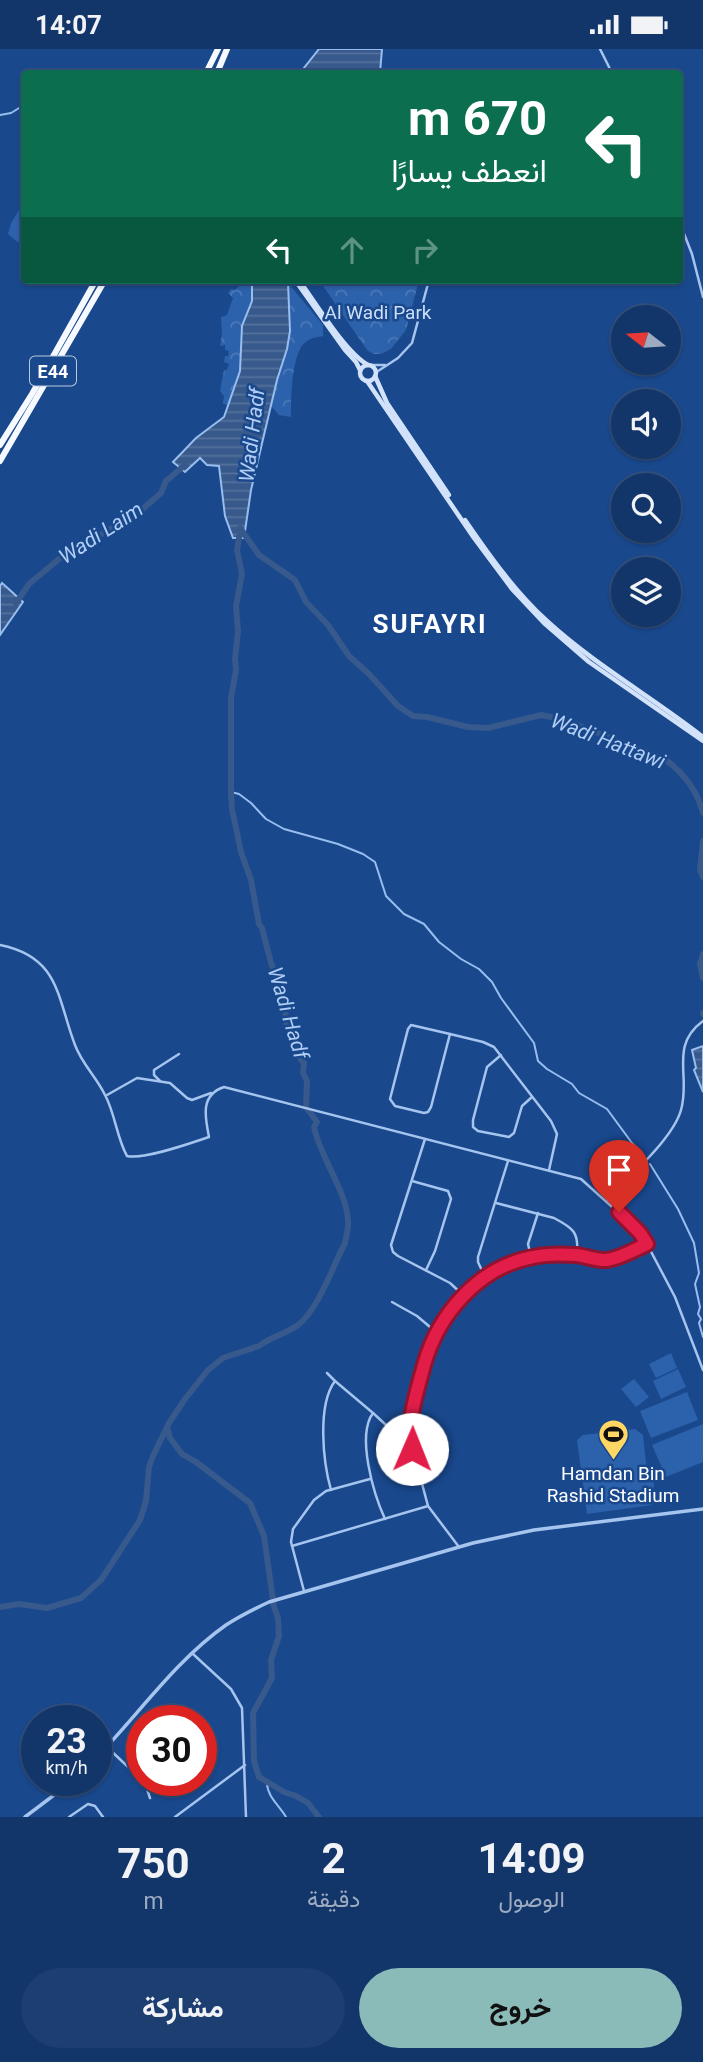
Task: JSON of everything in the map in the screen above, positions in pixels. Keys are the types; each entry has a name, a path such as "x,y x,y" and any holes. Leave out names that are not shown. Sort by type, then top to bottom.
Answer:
{"highway":[{"path":"208,70 218,49"},
{"path":"218,70 228,49"},
{"name":"E44","path":"0,445 94,284"},
{"name":"E44","path":"0,461 103,284"}],"main road":[{"path":"300,284 359,359 375,369 387,403 476,536 513,584 561,633 703,739"},
{"path":"300,284 356,362 362,378 367,380 479,546 512,589 544,623 589,662 703,739"},
{"path":"360,370 369,365"},
{"path":"367,380 375,375"}],"street":[{"path":"600,49 610,70"},
{"path":"683,231 703,297"},
{"path":"375,375 398,358 412,343 428,284"},
{"path":"369,365 388,365"},
{"path":"0,945 27,953 36,959 58,989 80,1057 106,1095 126,1154 135,1158 209,1137 205,1107 214,1092"},
{"path":"607,1201 656,1149 678,1120 684,1097 684,1045 693,1028 703,1021"},
{"path":"450,1034 430,1110 424,1113 393,1104 390,1095 408,1027 413,1024 491,1044 551,1121 558,1134 549,1170"},
{"path":"160,1081 155,1070 179,1055"},
{"path":"501,1055 487,1067 473,1127 478,1131 509,1137 514,1133 522,1106 532,1097"},
{"path":"106,1095 134,1079 171,1084 192,1100 224,1087 581,1178 631,1223 647,1244 675,1297 703,1370"},
{"path":"425,1139 391,1249 398,1256 450,1283 463,1295"},
{"path":"485,1277 478,1257 509,1160"},
{"path":"412,1181 449,1191 451,1194 435,1251 425,1271"},
{"path":"496,1203 554,1218 573,1230 578,1241 577,1255"},
{"path":"531,1257 528,1244 538,1213"},
{"path":"459,1547 428,1506 409,1435 418,1387 437,1330 463,1295 485,1277 531,1257 577,1255 609,1259 647,1244"},
{"path":"392,1302 437,1330"},
{"path":"327,1373 412,1449"},
{"path":"331,1490 327,1474 324,1424 328,1395 335,1381"},
{"path":"373,1413 367,1432 370,1479 385,1519"},
{"path":"399,1436 410,1430"},
{"path":"304,1591 292,1546 293,1529 317,1498 331,1490 370,1479"},
{"path":"292,1546 428,1506"},
{"path":"112,1742 192,1654 226,1625 270,1602 459,1547 534,1530 703,1509"},
{"path":"192,1654 222,1680 237,1696 243,1708 246,1817"},
{"path":"112,1752 145,1783 150,1798"},
{"path":"175,1817 246,1765"},
{"path":"25,1817 53,1796"},
{"path":"69,1817 88,1804 95,1806 103,1817"}],"green space":[{"path":"21,207 21,243 8,234"},
{"path":"252,284 252,301 242,326 240,371 228,406 223,403 224,396 220,391 224,370 227,370 229,364 224,362 229,351 225,350 225,345 220,346 221,317 227,315 233,298 228,293 240,285"},
{"path":"288,284 323,325 323,336 307,341 298,354 293,376 291,417 279,415 271,406 290,331"},
{"name":"Al Wadi Park","path":"322,284 418,284 406,330 391,349 381,354 368,351"},
{"path":"671,1353 677,1368 656,1378 649,1364"},
{"path":"678,1369 686,1387 661,1399 653,1381"},
{"path":"634,1379 649,1397 636,1407 621,1389"},
{"path":"687,1392 698,1420 651,1438 640,1411"},
{"path":"703,1424 703,1462 666,1477 652,1445"},
{"name":"Hamdan Bin Rashid Stadium","path":"635,1429 643,1435 648,1482 654,1482 652,1505 587,1514 577,1440 583,1435"}],"water":[{"path":"319,49 382,49 380,70 302,70"},
{"path":"252,284 288,284 290,331 251,490 244,538 233,538 225,516 219,466 207,465 200,458 185,472 173,462 196,438 224,417 240,371 242,326 252,301"},
{"path":"2,583 23,602 0,635 0,586"},
{"path":"703,1046 703,1092 694,1070 696,1068 692,1050"}],"waterway":[{"path":"0,115 11,113 21,107"},
{"name":"Wadi Laim","path":"16,603 29,584 59,559 138,513 161,493 166,481 186,464"},
{"name":"Wadi Hattawi","path":"240,528 259,555 295,580 306,602 328,625 349,656 398,706 413,716 468,727 488,728 541,715 562,719 666,760 689,783 703,813"},
{"name":"Wadi Hadf","path":"0,1607 19,1604 47,1608 81,1598 101,1580 140,1520 153,1456 169,1423 185,1399 208,1370 223,1358 259,1346 298,1325 318,1299 345,1243 348,1226 343,1198 317,1138 314,1127 317,1122 306,1107 307,1081 303,1073 304,1063 287,1027 283,991 259,924 251,880 241,852 232,809 231,698 236,670 236,606 242,574 237,550 240,532"},
{"path":"231,792 239,794 266,819 284,829 338,844 375,862 386,896 404,914 424,924 439,942 479,969 492,982 534,1043 538,1061 572,1084 579,1093 607,1109 642,1153"},
{"name":"Wadi Hattawi","path":"703,841 700,870 703,877"},
{"name":"Wadi Hattawi","path":"703,954 700,964 703,978"},
{"path":"650,1164 678,1209 694,1243 699,1273 695,1284 703,1337"},
{"path":"167,1427 170,1438 182,1454 250,1503 264,1536 279,1636 271,1660 272,1678 253,1713 254,1761 259,1777 308,1803 319,1817"},
{"path":"267,1782 271,1797 286,1817"}],"place":[{"name":"Hamdan Bin Rashid Stadium","path":"613,1461"}],"district":[{"name":"SUFAYRI","path":"430,624"}],"route":[{"path":"412,1449 409,1435 427,1355 437,1330 456,1303 485,1277 531,1257 577,1255 602,1260 617,1258 647,1244 619,1212"}]}
